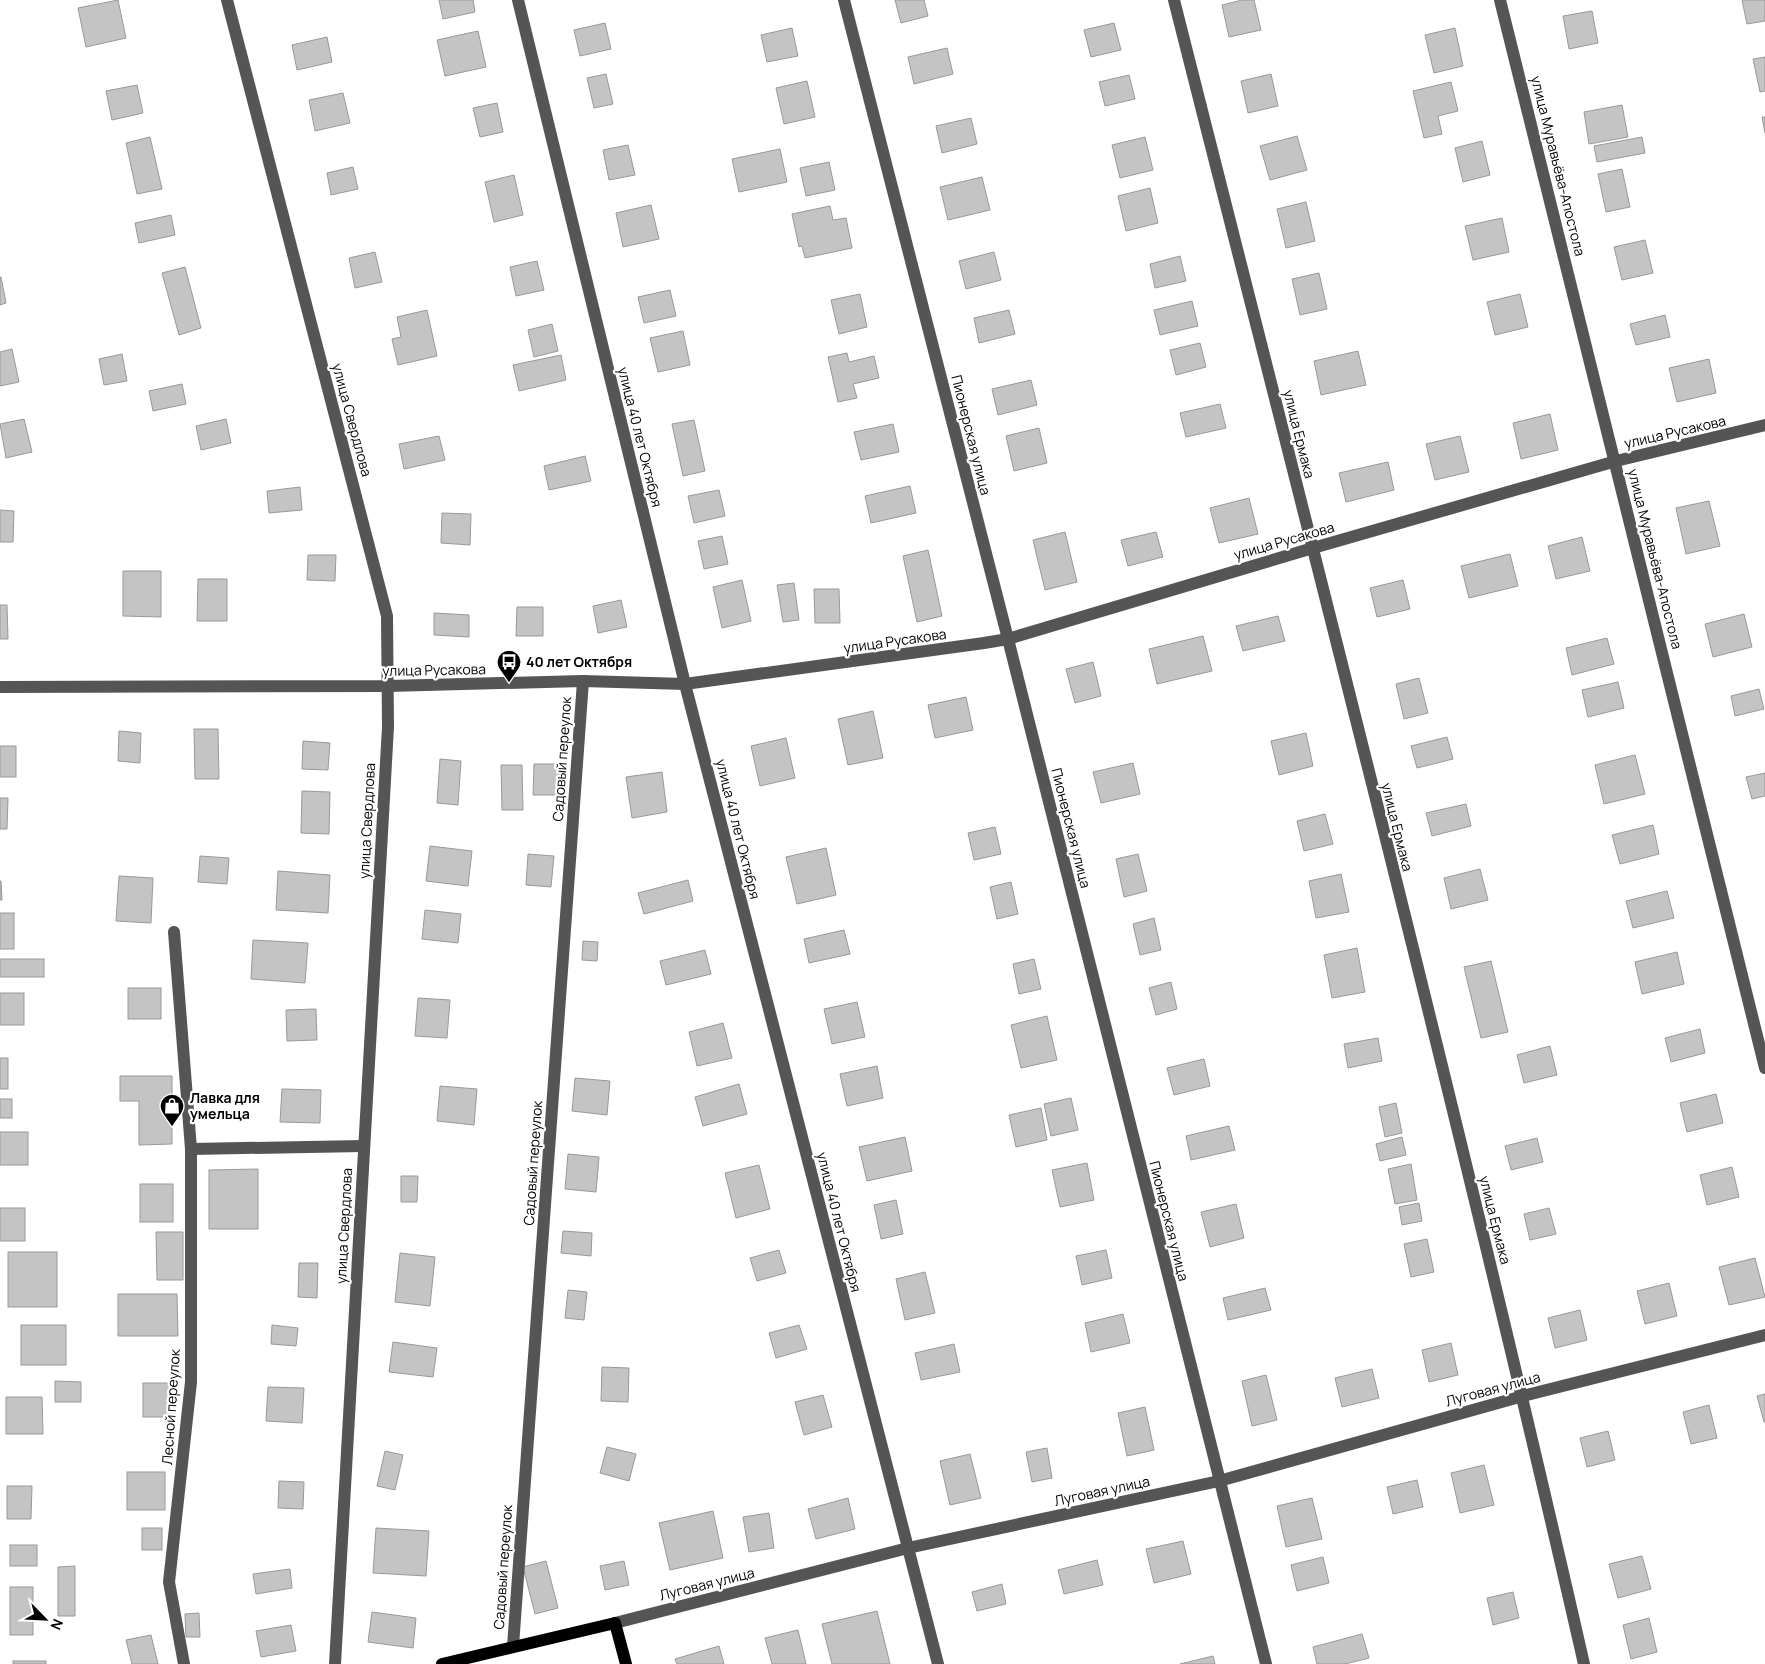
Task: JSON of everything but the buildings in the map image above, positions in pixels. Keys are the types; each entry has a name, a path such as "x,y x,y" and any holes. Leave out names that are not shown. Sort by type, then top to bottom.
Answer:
{"main road":[{"name":"Луговая улица","path":"442,1664 615,1623"},
{"path":"615,1623 626,1664"}],"street":[{"name":"улица Свердлова","path":"227,0 387,616 387,737 335,1664"},
{"name":"улица 40 лет Октября","path":"518,0 685,684 938,1664"},
{"name":"Пионерская улица","path":"844,0 1008,639 1266,1664"},
{"name":"улица Ермака","path":"1174,0 1523,1396 1584,1664"},
{"name":"улица Муравьёва-Апостола","path":"1500,0 1616,461 1765,1068"},
{"name":"улица Русакова","path":"0,687 388,686 583,681 685,684 1008,639 1312,548 1616,461 1765,425"},
{"name":"Садовый переулок","path":"513,1646 583,681"},
{"name":"Лесной переулок","path":"174,932 191,1150 191,1382 169,1582 184,1664"},
{"path":"191,1150 363,1146"},
{"name":"Луговая улица","path":"615,1623 908,1548 1219,1481 1523,1396 1765,1335"}],"place":[{"name":"40 лет Октября","path":"509,683"},
{"name":"Лавка для умельца","path":"172,1127"}]}
